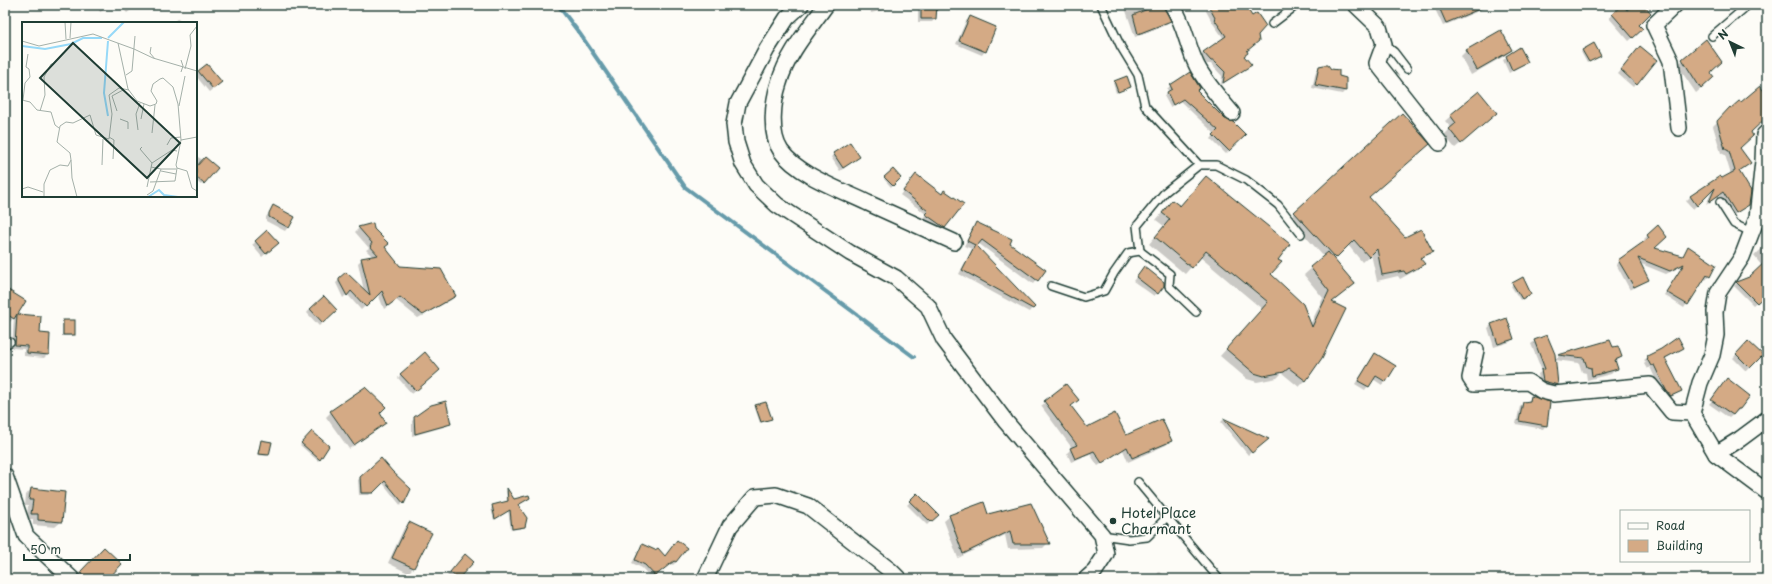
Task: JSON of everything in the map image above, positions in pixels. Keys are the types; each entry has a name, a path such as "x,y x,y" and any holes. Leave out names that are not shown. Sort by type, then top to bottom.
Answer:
{"street":[{"path":"801,5 787,18 767,49 738,103 734,124 736,142 744,164 756,185 777,205 850,253 896,278 928,306 944,340 1006,422 1102,535 1106,554 1095,571 1086,579"},
{"path":"826,5 791,56 779,81 773,104 773,128 779,149 792,164 815,177 954,242"},
{"path":"1172,5 1179,15 1186,32 1197,66 1214,92 1232,113"},
{"path":"1356,5 1378,27 1384,44 1377,63 1440,143"},
{"path":"1675,5 1654,25 1672,61 1678,128"},
{"path":"1767,132 1764,135 1757,218 1742,257 1718,293 1715,312 1716,335 1712,355 1700,383 1692,413 1716,454 1767,492"},
{"path":"1476,350 1470,378 1474,384 1528,382 1542,391 1554,394 1650,385 1672,412 1692,413"},
{"path":"1716,454 1740,440 1767,419"},
{"path":"5,476 26,536 72,579"},
{"path":"705,579 730,526 755,497 776,495 808,506 891,571 899,579"}],"lane":[{"path":"1102,5 1121,47 1138,75 1145,106 1199,165"},
{"path":"1272,24 1297,5"},
{"path":"1712,36 1748,5"},
{"path":"1384,44 1394,52 1407,69"},
{"path":"1196,312 1169,286 1170,274 1140,251 1137,226 1165,192 1199,165 1216,165 1246,180 1278,205 1301,234"},
{"path":"1720,202 1734,224 1751,232"},
{"path":"1051,286 1084,296 1104,291 1128,253 1140,251"},
{"path":"1138,482 1220,579"},
{"path":"1102,535 1129,539 1148,537 1167,518"}],"building":[{"path":"921,5 937,5 936,19 921,19"},
{"path":"1158,5 1163,5 1171,21 1138,34 1133,15"},
{"path":"1208,5 1245,5 1252,16 1257,13 1266,26 1258,35 1259,41 1247,51 1248,53 1244,56 1252,65 1223,83 1225,72 1214,61 1211,61 1203,52 1226,36 1214,19 1215,18"},
{"path":"1438,5 1489,5 1446,23"},
{"path":"1622,5 1627,10 1633,5 1644,5 1651,13 1639,25 1643,29 1633,38 1612,14"},
{"path":"970,16 996,27 986,52 959,41"},
{"path":"1501,30 1512,50 1477,70 1466,50"},
{"path":"1706,39 1722,62 1712,71 1711,73 1714,77 1701,89 1682,59"},
{"path":"1594,43 1601,56 1589,62 1582,50"},
{"path":"1640,46 1657,60 1637,85 1621,70"},
{"path":"1520,47 1528,62 1512,70 1506,56"},
{"path":"207,64 222,82 213,89 198,71"},
{"path":"1328,65 1331,69 1339,70 1339,76 1346,78 1346,91 1315,85 1319,66"},
{"path":"1190,72 1200,88 1197,91 1225,119 1233,122 1246,135 1229,151 1213,135 1218,130 1183,99 1173,105 1167,92 1172,89 1170,85"},
{"path":"1127,76 1131,87 1118,92 1114,81"},
{"path":"1760,86 1767,95 1767,117 1751,132 1753,136 1740,148 1751,163 1739,171 1751,191 1749,205 1736,213 1723,192 1709,202 1715,188 1697,206 1690,196 1720,176 1722,178 1735,171 1729,151 1725,149 1717,121 1730,107 1731,108 1739,101 1741,102"},
{"path":"1479,91 1497,113 1461,144 1449,129 1456,123 1450,115"},
{"path":"1402,113 1430,144 1369,197 1405,237 1421,229 1433,252 1420,258 1425,264 1406,274 1404,271 1382,275 1377,249 1369,257 1354,240 1336,258 1294,212"},
{"path":"850,142 860,157 843,168 833,153"},
{"path":"205,157 218,168 204,184 197,178 197,166"},
{"path":"893,169 901,178 893,186 884,177"},
{"path":"916,174 942,194 944,190 964,204 945,228 925,214 928,211 903,191"},
{"path":"1206,176 1290,244 1278,260 1282,262 1271,274 1303,304 1312,327 1329,291 1310,267 1328,252 1355,284 1332,302 1346,309 1322,358 1306,381 1289,368 1284,372 1264,376 1254,373 1226,349 1268,302 1206,251 1192,268 1155,237 1170,219 1162,213 1172,200 1180,206"},
{"path":"273,205 295,217 289,228 269,217 269,213"},
{"path":"976,222 1012,239 1010,244 1046,270 1038,281 982,240 977,246 1035,307 1033,309 962,270 975,245 967,241"},
{"path":"373,223 374,229 389,244 385,247 400,266 441,269 456,296 423,315 400,297 388,306 382,291 366,307 351,291 347,296 339,281 339,278 346,272 370,295 361,258 378,255 370,246 372,243 358,227"},
{"path":"1658,225 1667,237 1655,248 1683,256 1688,246 1716,265 1710,277 1707,275 1688,305 1666,292 1684,264 1670,271 1638,258 1649,280 1634,287 1618,260 1649,238 1647,235"},
{"path":"267,230 279,243 266,254 255,241"},
{"path":"1767,260 1767,294 1757,303 1736,282 1749,277"},
{"path":"1144,266 1164,282 1164,286 1158,294 1136,277"},
{"path":"1523,277 1531,294 1522,299 1512,283"},
{"path":"5,288 26,301 18,314 41,316 40,333 50,334 49,355 27,353 27,346 15,345 17,314 14,319 5,313"},
{"path":"324,296 337,310 323,323 310,309"},
{"path":"1507,318 1514,339 1498,344 1491,324"},
{"path":"63,320 75,320 75,335 63,335"},
{"path":"1547,335 1555,354 1558,385 1543,381 1541,370 1545,369 1534,340"},
{"path":"1678,337 1684,348 1665,358 1682,391 1671,396 1666,390 1654,365 1651,366 1647,356 1661,349"},
{"path":"1610,340 1613,347 1618,346 1622,357 1615,360 1618,369 1592,376 1591,368 1587,367 1584,358 1558,355"},
{"path":"1748,341 1763,355 1750,368 1736,354"},
{"path":"425,352 440,370 416,391 400,374"},
{"path":"1375,353 1396,366 1386,382 1376,376 1369,387 1358,381"},
{"path":"1727,378 1750,396 1740,409 1738,409 1733,415 1711,400"},
{"path":"1066,384 1079,400 1071,406 1087,427 1115,413 1126,435 1162,419 1172,441 1132,458 1127,447 1102,463 1094,451 1075,459 1070,448 1077,445 1044,401"},
{"path":"365,387 386,407 380,413 386,423 354,445 330,411"},
{"path":"1531,396 1550,402 1547,426 1519,421 1523,402 1530,401"},
{"path":"446,401 451,424 415,434 414,417 431,405"},
{"path":"766,402 772,419 761,422 755,405"},
{"path":"1223,418 1269,439 1252,453"},
{"path":"312,431 329,446 320,460 301,443"},
{"path":"261,440 272,442 269,455 258,454"},
{"path":"381,458 411,489 404,504 385,481 373,493 361,493 360,477"},
{"path":"31,488 65,492 62,522 38,520 38,514 31,514 33,500 29,500"},
{"path":"507,488 514,499 529,495 530,498 518,505 527,518 525,527 512,529 510,510 495,519 492,505 508,501"},
{"path":"917,493 939,515 931,522 909,501"},
{"path":"984,502 988,514 1031,503 1050,544 1013,544 1010,531 963,554 949,515"},
{"path":"409,522 432,533 414,568 392,558"},
{"path":"677,540 687,548 676,562 674,561 655,576 645,565 635,560 642,544 655,550 658,548 665,556"},
{"path":"104,547 122,564 108,579 88,579 80,572"},
{"path":"465,554 474,562 458,579 450,572"}],"waterway":[{"path":"558,5 580,34 685,187 914,357"}],"place":[{"name":"Hotel Place Charmant","path":"1113,521"}]}
